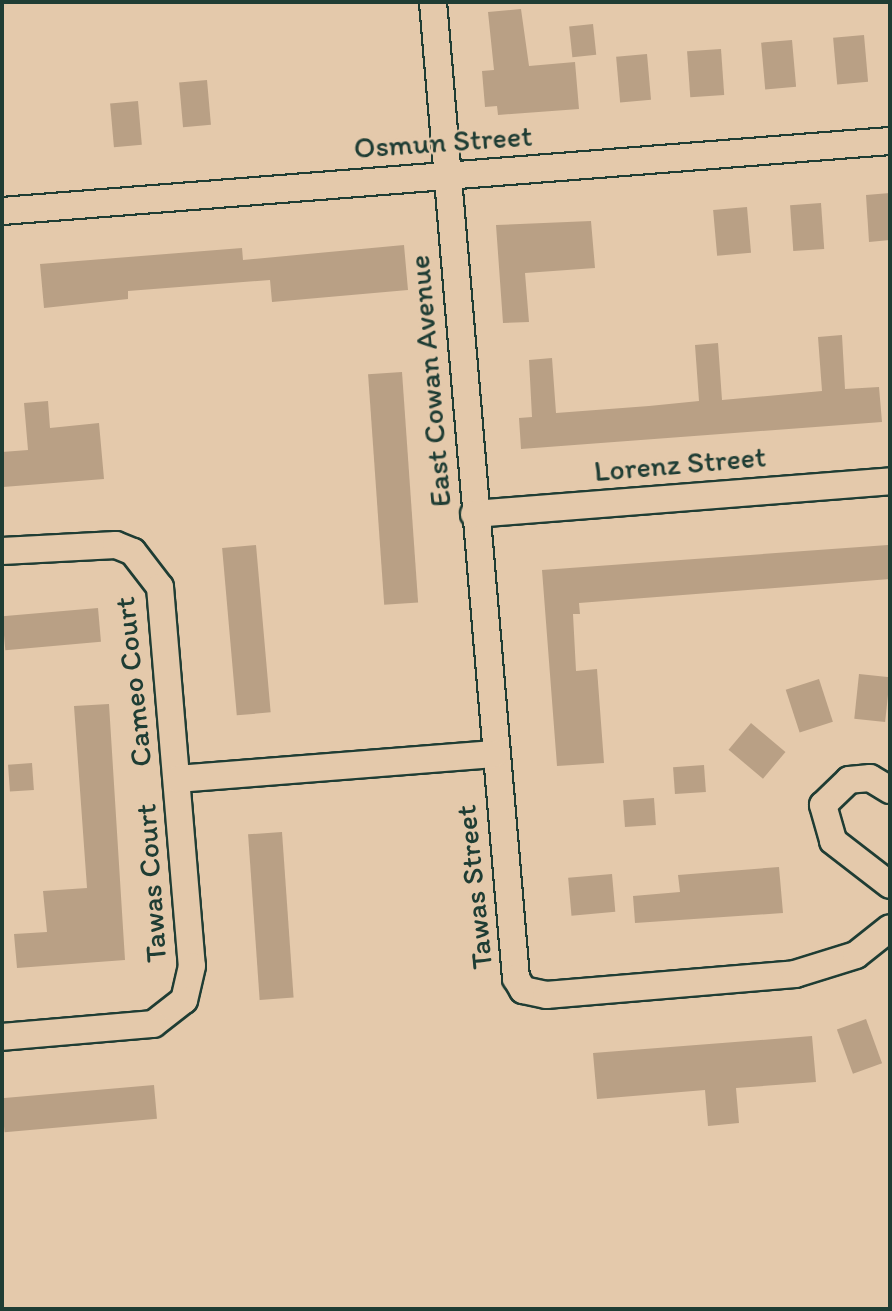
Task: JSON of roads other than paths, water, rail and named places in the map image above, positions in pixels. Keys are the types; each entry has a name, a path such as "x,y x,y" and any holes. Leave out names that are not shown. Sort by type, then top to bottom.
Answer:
{"street":[{"name":"East Cowan Avenue","path":"433,2 494,754"},
{"name":"Osmun Street","path":"2,211 890,141"},
{"name":"Lorenz Street","path":"474,514 890,481"},
{"name":"Cameo Court","path":"2,551 116,545 133,552 152,574 164,618 177,779"},
{"path":"177,779 494,754"},
{"name":"Tawas Street","path":"494,754 513,967 523,990 546,995 816,971 856,955 890,928"},
{"name":"Tawas Court","path":"2,1037 153,1024 184,1000 192,966 177,779"},
{"path":"890,790 870,779 849,780 824,805 833,841 890,886"}]}
